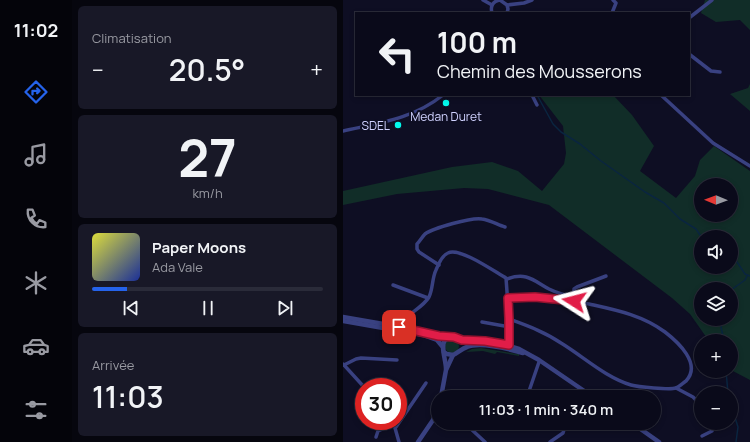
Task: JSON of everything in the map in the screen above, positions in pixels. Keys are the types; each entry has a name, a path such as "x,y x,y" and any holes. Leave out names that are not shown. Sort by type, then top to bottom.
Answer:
{"street":[{"path":"483,0 492,5"},
{"path":"492,12 491,10 492,5 498,0 503,0 507,4 507,12"},
{"path":"507,4 524,3 532,0"},
{"path":"612,12 616,4 613,0"},
{"path":"690,17 712,0"},
{"path":"690,55 711,71 720,72"},
{"path":"343,131 405,116 423,109 442,96"},
{"path":"532,96 537,105"},
{"path":"662,96 713,143 750,166"},
{"path":"439,265 419,252 417,249 417,244 426,234 436,229 476,218 505,227"},
{"path":"399,327 402,321 430,295 434,273 448,253 456,252 470,257 507,279 518,276 527,276 549,289 574,297"},
{"path":"574,301 574,289 577,286 606,276"},
{"path":"507,279 510,327 509,345 512,350"},
{"path":"393,285 428,298"},
{"path":"508,298 535,297 574,301 634,315 648,321 665,332 679,344 691,362 690,375 676,388"},
{"path":"343,317 457,338 466,341 485,341 509,345 528,353 544,365"},
{"path":"509,319 543,332 622,382 643,387 676,388 694,398"},
{"path":"343,321 423,335 437,340 442,346 444,352 446,370"},
{"path":"482,322 510,327"},
{"path":"442,346 445,340 451,337"},
{"path":"457,338 461,344 460,350"},
{"path":"444,352 453,355 469,346 477,345 512,350 525,354 582,390"},
{"path":"502,348 509,345"},
{"path":"442,390 446,370 453,355"},
{"path":"356,378 343,364 361,358 397,360"},
{"path":"529,390 539,362"},
{"path":"407,407 426,383"},
{"path":"418,442 431,423"},
{"path":"376,436 378,431 380,430"},
{"path":"396,430 399,442"},
{"path":"472,430 485,442"},
{"path":"550,442 563,433 564,430"},
{"path":"641,430 659,442"},
{"path":"702,436 712,430"}],"green space":[{"path":"705,0 750,0 750,30 740,20 716,22 701,13"},
{"path":"750,84 750,111 730,94 748,88"},
{"path":"540,96 614,96 632,115 654,146 640,171 676,198 695,176 700,160 714,146 750,171 750,380 738,374 738,334 704,334 698,326 738,326 738,282 694,282 694,320 690,314 672,298 549,205 488,189 464,188 397,194 343,205 343,191 452,167 492,162 518,171 542,191 564,164 566,153 563,126"},
{"path":"452,339 457,341 459,346 457,351 452,353 447,351 445,346 447,341"},
{"path":"481,348 519,354 519,356 497,352 495,354 483,351 466,352 472,349"}],"waterway":[{"path":"538,96 553,124 561,132 580,144 601,161 645,192 664,203 680,219 697,230"},
{"path":"738,264 745,274 750,276"},
{"path":"738,285 745,280 747,276"},
{"path":"721,326 722,334"},
{"path":"727,378 727,386"},
{"path":"736,442 738,430"}],"place":[{"name":"Medan Duret","path":"446,103"},
{"name":"SDEL","path":"398,125"}],"route":[{"path":"399,327 418,330 439,336 454,337 466,341 485,341 509,345 508,298 535,297 574,301"}]}
